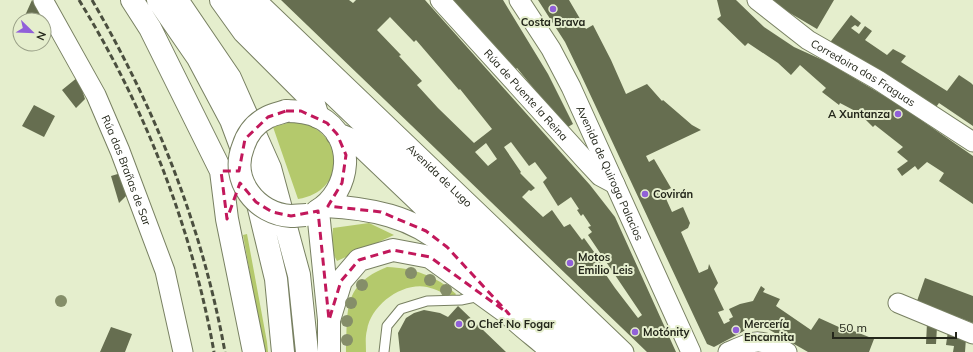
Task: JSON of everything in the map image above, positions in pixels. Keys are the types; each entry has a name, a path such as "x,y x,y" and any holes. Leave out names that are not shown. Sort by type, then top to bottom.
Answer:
{"main road":[{"path":"132,0 245,172 299,275 307,352"},
{"path":"158,0 202,65 231,120 245,172 233,195 227,219 254,352"},
{"path":"177,0 230,78 245,172 246,191 256,202 272,212 291,216 316,210 350,207 382,212 409,222 426,231 447,247 509,314"},
{"path":"221,0 240,27 313,101 318,117"},
{"path":"247,4 254,31 280,57 281,70"},
{"path":"247,4 608,346"},
{"path":"283,352 276,279 240,155 245,140 254,127 268,117 286,111 302,111 318,117 327,123 337,134 346,155 346,169 342,183 334,196 316,210"},
{"path":"337,134 357,142 553,329 582,352"},
{"path":"316,210 329,320 330,352"},
{"path":"329,320 341,281 359,260 393,250 430,256 509,314 554,352"}],"street":[{"name":"Rúa das Brañas de Sar","path":"43,0 96,95 120,151 165,271 183,352"},
{"name":"Rúa de Puente la Reina","path":"440,0 600,176 615,184"},
{"name":"Avenida de Quiroga Palacios","path":"519,0 562,69 692,352"},
{"name":"Corredoira das Fraguas","path":"757,0 808,40 878,80 973,142"},
{"path":"898,303 973,334"},
{"path":"509,314 543,352"},
{"path":"728,352 753,341 759,340 787,352"},
{"path":"608,346 624,352"}],"lane":[{"path":"384,352 387,326 401,309 427,301 461,300 482,295"}],"highlighted area":[{"path":"286,111 301,111 327,123 337,134 346,155 342,183 328,206 381,212 426,231 447,247 509,314 430,257 393,250 359,260 341,281 329,320 318,211 291,216 272,212 256,202 240,183 227,219 221,171 239,171 245,139 268,117"}],"green space":[{"path":"295,121 312,127 324,136 332,148 334,161 332,174 326,185 314,194 298,199 273,127"},
{"path":"369,223 394,235 337,261 331,250 333,228"},
{"path":"247,234 268,352 264,352 243,235"},
{"path":"387,267 406,269 424,274 441,282 456,294 453,298 427,287 417,286 398,292 381,304 370,321 366,335 366,352 346,352 350,300 362,282 372,274"}],"building":[{"path":"32,0 39,12 27,12"},
{"path":"281,0 349,0 353,3 356,0 425,0 590,185 615,217 676,352 647,352","holes":["390,17 414,42 416,40 459,90 460,89 492,129 474,143 417,85 422,81 399,56 401,55 377,30","511,142 529,166 535,162 547,178 543,182 558,206 571,197 579,209 577,210 581,216 583,214 591,226 588,227 592,232 588,235 642,315 638,318 604,272 607,270 584,238 582,240 570,224 564,227 552,210 543,217 522,197 529,190 531,191 535,188 520,173 521,172 504,147","486,143 497,159 488,166 475,152"]},
{"path":"451,0 503,0 548,74 573,124 566,128 517,68 515,70"},
{"path":"538,0 569,0 586,29 593,25 626,94 647,84 662,101 663,100 692,125 701,130 646,156 649,162 654,159 671,188 663,192 672,212 683,207 690,223 688,228 681,232 699,273 708,269 709,264 718,283 714,289 724,310 718,312 724,324 730,321 729,319 733,317 729,309 740,304 753,301 761,286 765,289 763,292 780,299 776,306 811,330 819,318 841,328 841,326 874,339 869,352 808,352 768,329 747,325 744,331 714,347 707,344 565,42"},
{"path":"717,0 736,0 764,27 794,47 827,62 898,104 973,156 973,204 939,181 944,173 927,162 918,170 915,166 902,176 897,169 908,161 897,152 903,147 875,125 873,127 859,113 840,103 839,105 822,92 826,88 800,65 791,75 778,63 748,43 745,46 717,19 721,16"},
{"path":"771,0 834,0 817,29 778,6"},
{"path":"851,15 861,23 858,27 855,25 851,28 859,34 865,26 872,31 865,40 887,55 893,49 906,56 901,62 947,91 959,75 971,83 973,85 973,126 939,103 934,110 828,45"},
{"path":"78,77 85,99 76,108 62,90"},
{"path":"34,105 55,116 44,137 22,126"},
{"path":"121,173 129,193 119,203 111,176"},
{"path":"925,278 973,296 973,323 917,301"},
{"path":"458,306 506,352 400,352 398,333 406,318 414,313 424,310 440,313 448,317"},
{"path":"927,323 937,327 936,344 926,344"},
{"path":"111,327 132,334 125,352 100,352"},
{"path":"948,331 966,338 965,352 953,352 954,346 946,345"}],"railway":[{"path":"79,0 125,83 163,170 179,214 193,260 205,306 214,352"},
{"path":"92,0 137,84 174,170 204,259 225,352"}],"place":[{"name":"Costa Brava","path":"553,9"},
{"name":"A Xuntanza","path":"898,114"},
{"name":"Covirán","path":"645,194"},
{"name":"Motos Emilio Leis","path":"570,263"},
{"name":"O Chef No Fogar","path":"459,324"},
{"name":"Mercería Encarnita","path":"736,330"},
{"name":"Motónity","path":"635,332"}]}
